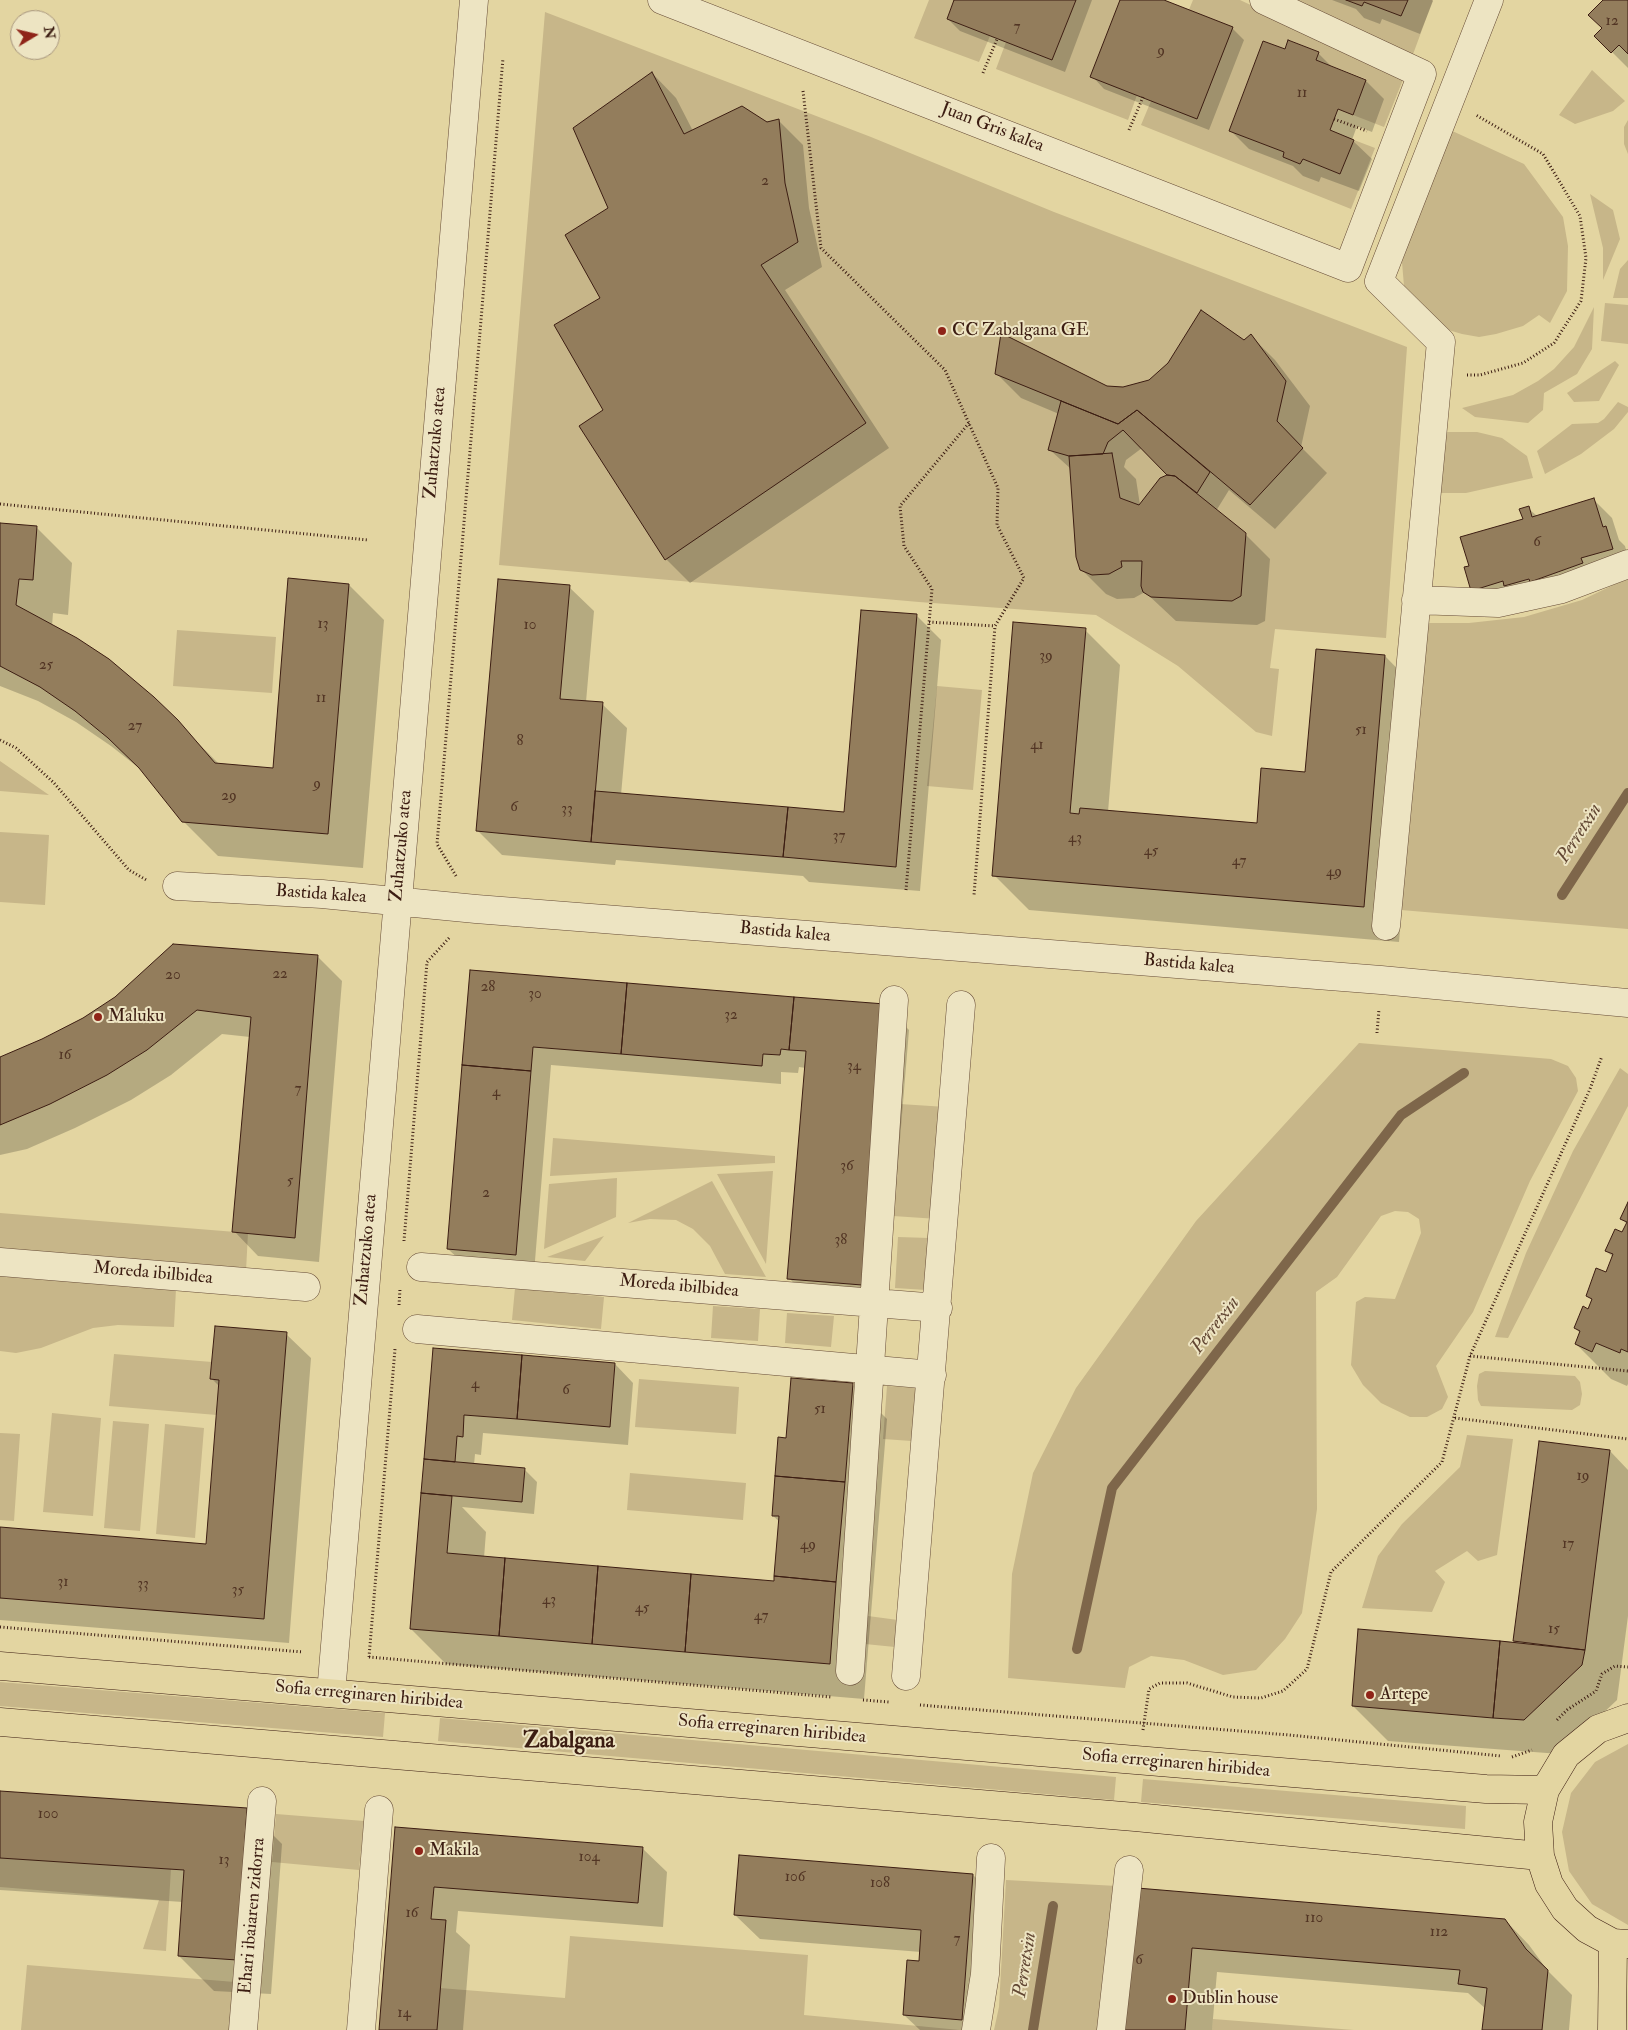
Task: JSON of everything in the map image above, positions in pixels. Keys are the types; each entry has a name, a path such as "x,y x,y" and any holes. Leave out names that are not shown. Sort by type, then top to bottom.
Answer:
{"main road":[{"name":"Sofia erreginaren hiribidea","path":"0,1666 1486,1790 1545,1790"},
{"path":"1612,2030 1620,1943 1587,1929 1565,1908 1549,1884 1540,1856 1538,1822 1545,1790 1566,1755 1598,1729 1628,1718"},
{"path":"0,1722 1135,1817 1540,1856"}],"street":[{"name":"Zuhatzuko atea","path":"331,1693 474,0"},
{"name":"Juan Gris kalea","path":"662,0 1322,256 1348,268 1422,74 1264,0"},
{"path":"1386,926 1441,342 1379,281 1489,0"},
{"path":"1416,600 1498,603 1562,590 1628,564"},
{"name":"Bastida kalea","path":"177,886 322,894 1381,980 1628,1003"},
{"path":"850,1671 894,1000"},
{"path":"906,1676 938,1308 961,1005"},
{"name":"Moreda ibilbidea","path":"0,1262 306,1287"},
{"name":"Moreda ibilbidea","path":"421,1266 938,1308"},
{"path":"404,1329 932,1375"},
{"name":"Ehari ibaiaren zidorra","path":"243,2030 262,1802"},
{"path":"361,2030 379,1810"},
{"path":"976,2030 985,1974 991,1858"},
{"path":"1112,2030 1129,1870"}],"path":[{"path":"983,73 996,39"},
{"path":"404,1245 428,962 451,936 454,906 456,874 437,844 503,52"},
{"path":"803,91 821,248 945,370 998,488 998,525 1024,578 995,626 974,896"},
{"path":"1129,130 1143,97"},
{"path":"1438,373 1480,375 1523,363 1554,343 1581,301 1586,258 1580,216 1542,154 1450,100"},
{"path":"906,890 932,589 904,546 900,506 968,423"},
{"path":"0,504 368,540"},
{"path":"929,622 995,626"},
{"path":"0,740 16,748 54,783 129,870 154,884 177,886"},
{"path":"1144,1723 1149,1689 1160,1683 1188,1683 1233,1697 1260,1698 1282,1691 1307,1669 1331,1572 1442,1462 1470,1356 1590,1089 1602,1056"},
{"path":"369,1656 404,1329 400,1285"},
{"path":"1470,1356 1628,1371"},
{"path":"1455,1418 1628,1439"},
{"path":"0,1628 369,1656 838,1697"},
{"path":"1550,1726 1567,1710 1596,1691 1602,1674 1615,1666 1628,1667"},
{"path":"858,1699 897,1703"},
{"path":"917,1704 1133,1723 1290,1734 1512,1757 1532,1750 1536,1744"},
{"path":"1128,1760 1133,1723"}],"shaded area":[{"path":"929,0 954,0 947,19 990,36 979,62 914,38"},
{"path":"1076,0 1120,0 1137,95 1128,120 996,69 1006,42 1052,60"},
{"path":"1193,0 1240,0 1404,77 1384,127 1353,115 1366,79 1316,60 1319,52 1289,40 1285,49 1263,41 1229,131 1284,152 1283,157 1300,164 1303,159 1340,174 1354,140 1375,148 1351,209 1141,125"},
{"path":"1286,0 1346,0 1362,6 1364,2 1401,16 1408,0 1433,0 1412,57"},
{"name":"CC Zabalgana GE","path":"545,12 871,137 1054,212 1407,347 1386,638 1275,629 1270,668 1279,669 1272,736 1256,732 1178,666 1096,615 919,602 499,565"},
{"path":"1592,70 1625,101 1613,111 1575,124 1559,115"},
{"path":"1628,120 1628,154 1624,144 1624,127"},
{"path":"1448,129 1524,164 1563,217 1568,246 1567,291 1550,323 1539,315 1523,326 1496,334 1479,337 1462,334 1445,329 1414,305 1404,286 1402,262"},
{"path":"1590,194 1613,210 1620,239 1603,280 1603,248"},
{"path":"1628,260 1628,298 1613,298 1620,269"},
{"path":"1605,303 1628,305 1628,344 1601,341"},
{"path":"1594,307 1592,349 1577,374 1544,393 1543,410 1528,423 1475,417 1462,408 1513,395 1538,381 1554,369 1574,347"},
{"path":"1615,361 1619,365 1599,401 1574,402 1567,393"},
{"path":"1618,402 1628,407 1628,412 1614,429 1581,454 1545,474 1537,451 1572,424 1598,423 1604,419"},
{"path":"1443,432 1477,432 1502,438 1527,456 1533,478 1466,493 1439,493"},
{"path":"1628,578 1628,929 1401,910 1427,623 1469,623 1524,617 1582,600"},
{"path":"177,630 276,637 272,693 173,686"},
{"path":"937,686 982,690 973,790 927,786"},
{"path":"0,761 49,795 0,791"},
{"path":"0,832 49,835 45,905 0,902"},
{"path":"1359,1043 1551,1059 1568,1066 1576,1078 1578,1091 1530,1181 1473,1312 1436,1366 1448,1397 1442,1409 1427,1417 1410,1417 1381,1403 1363,1385 1351,1365 1356,1302 1365,1297 1395,1299 1421,1233 1419,1219 1408,1212 1395,1211 1381,1216 1337,1277 1316,1292 1317,1509 1302,1613 1285,1639 1256,1670 1223,1675 1184,1660 1151,1656 1129,1667 1125,1688 1008,1678 1012,1574 1033,1473 1076,1388 1196,1221"},
{"path":"1620,1068 1628,1074 1628,1106 1508,1338 1495,1337 1526,1253 1573,1151"},
{"path":"900,1104 946,1107 938,1219 893,1216"},
{"path":"553,1138 775,1156 775,1163 550,1176"},
{"path":"773,1171 766,1264 717,1174"},
{"path":"617,1178 616,1217 544,1249 549,1184"},
{"path":"712,1181 766,1277 725,1274 710,1246 693,1229 676,1220 650,1219 628,1223"},
{"path":"0,1213 248,1233 246,1271 0,1252"},
{"path":"604,1236 585,1261 547,1257"},
{"path":"898,1237 929,1238 926,1290 895,1288"},
{"path":"0,1272 176,1289 174,1327 118,1325 93,1328 41,1348 16,1353 0,1351"},
{"path":"515,1288 604,1297 601,1329 512,1320"},
{"path":"713,1306 760,1309 758,1341 711,1338"},
{"path":"787,1313 834,1316 831,1347 785,1343"},
{"path":"114,1354 212,1362 211,1379 219,1380 217,1415 109,1406"},
{"path":"1485,1371 1575,1376 1580,1382 1582,1394 1580,1405 1572,1410 1481,1406 1478,1400 1477,1386 1479,1374"},
{"path":"639,1379 739,1387 736,1434 635,1427"},
{"path":"887,1386 916,1388 912,1441 883,1439"},
{"path":"52,1413 101,1418 93,1516 43,1512"},
{"path":"113,1421 149,1424 140,1531 104,1528"},
{"path":"165,1424 204,1428 195,1538 156,1534"},
{"path":"0,1433 20,1434 14,1521 0,1520"},
{"path":"1467,1435 1513,1439 1497,1555 1478,1561 1467,1551 1435,1571 1445,1582 1432,1612 1362,1608 1378,1556 1402,1524 1460,1467"},
{"path":"630,1473 746,1483 743,1520 627,1510"},
{"path":"868,1616 898,1620 895,1647 865,1644"},
{"path":"0,1682 385,1713 383,1737 0,1706"},
{"path":"440,1718 1116,1777 1114,1800 438,1741"},
{"path":"1628,1744 1628,1925 1592,1904 1569,1871 1562,1832 1571,1793 1595,1762"},
{"path":"1143,1779 1466,1806 1465,1829 1141,1802"},
{"path":"276,1814 364,1821 359,1870 272,1862"},
{"path":"0,1858 171,1869 166,1951 143,1949 159,1900 0,1887"},
{"path":"1006,1880 1117,1886 1097,2030 994,2030 999,2007"},
{"path":"570,1936 808,1955 804,2015 960,2030 437,2030 440,1988 565,1998"},
{"path":"27,1965 235,1982 231,2030 21,2030"},
{"path":"1213,2019 1354,2030 1212,2030"}],"building":[{"path":"954,0 1076,0 1052,60 947,19"},
{"path":"1120,0 1164,0 1233,27 1197,119 1090,77"},
{"path":"1346,0 1408,0 1401,16 1364,2 1362,6"},
{"path":"1603,0 1628,0 1628,54 1619,45 1611,53 1594,36 1602,28 1588,15"},
{"path":"1288,40 1319,52 1316,60 1366,80 1353,115 1338,109 1330,130 1354,140 1340,174 1303,159 1300,164 1283,157 1284,152 1229,131 1263,41 1285,49"},
{"path":"652,72 684,134 742,106 767,122 779,119 785,183 798,242 761,265 866,423 665,560 579,426 603,410 554,325 600,298 565,235 608,208 573,128"},
{"path":"1201,310 1244,340 1251,334 1286,381 1277,421 1303,448 1250,505 1137,410 1118,424 995,374 1001,333 1107,386 1123,387 1149,380 1168,363"},
{"path":"1061,401 1118,424 1137,410 1210,472 1197,493 1175,476 1167,475 1123,430 1108,442 1103,454 1069,456 1048,450"},
{"path":"1112,453 1120,498 1139,505 1160,478 1167,475 1175,476 1246,533 1241,596 1232,601 1151,597 1143,592 1141,586 1142,561 1121,561 1122,567 1109,574 1092,575 1080,570 1076,557 1069,456"},
{"path":"1594,498 1603,527 1606,526 1613,549 1581,558 1583,563 1530,582 1529,579 1504,586 1503,581 1471,591 1464,567 1469,566 1460,537 1523,519 1519,509 1529,506 1532,517"},
{"path":"0,523 37,526 33,580 19,579 16,605 77,638 109,659 178,720 215,763 273,768 288,578 349,584 328,834 182,822 139,768 108,738 75,711 40,687 0,666"},
{"path":"498,579 570,585 560,699 603,702 591,842 476,831"},
{"path":"861,610 917,614 896,867 783,857 788,807 844,812"},
{"path":"1013,622 1086,628 1070,813 1079,814 1080,808 1257,823 1261,768 1305,772 1316,649 1385,655 1364,907 992,876"},
{"path":"595,791 788,807 783,857 591,842"},
{"path":"173,944 318,955 295,1238 232,1232 251,1017 197,1010 147,1050 107,1075 50,1104 0,1125 0,1057 42,1039 83,1018 115,997"},
{"path":"470,970 627,983 621,1054 533,1047 531,1071 462,1065"},
{"path":"627,983 794,997 789,1050 781,1049 780,1055 763,1054 762,1066 621,1054"},
{"path":"794,997 885,1004 862,1285 787,1279 806,1051 789,1050"},
{"path":"462,1065 531,1071 516,1255 447,1249"},
{"path":"1628,1202 1628,1352 1621,1349 1620,1353 1596,1343 1592,1352 1575,1344 1580,1331 1574,1328 1583,1306 1588,1309 1592,1299 1586,1296 1596,1268 1606,1272 1613,1254 1605,1251 1615,1229 1622,1232 1627,1222 1620,1219"},
{"path":"215,1326 287,1332 264,1619 0,1598 0,1527 206,1544 219,1380 210,1379"},
{"path":"433,1348 522,1355 517,1419 464,1415 463,1437 457,1436 455,1462 424,1459"},
{"path":"522,1355 615,1363 610,1427 517,1419"},
{"path":"791,1378 853,1383 845,1482 775,1476 778,1437 786,1438"},
{"path":"1539,1441 1610,1450 1585,1650 1513,1641"},
{"path":"424,1459 525,1468 522,1502 421,1493"},
{"path":"775,1476 845,1482 836,1582 774,1576 779,1516 772,1516"},
{"path":"421,1493 452,1496 447,1553 505,1558 499,1636 410,1629"},
{"path":"505,1558 598,1566 592,1644 499,1636"},
{"path":"598,1566 691,1574 685,1652 592,1644"},
{"path":"691,1574 774,1581 774,1576 836,1582 830,1664 685,1652"},
{"path":"1358,1629 1500,1641 1493,1718 1352,1706"},
{"path":"1500,1641 1585,1650 1582,1665 1524,1720 1493,1718"},
{"path":"0,1791 247,1808 237,1960 178,1956 184,1870 0,1858"},
{"path":"395,1827 643,1847 638,1903 434,1887 431,1919 446,1920 437,2030 379,2030"},
{"path":"739,1855 973,1874 962,2020 903,2015 907,1960 919,1961 921,1930 734,1915"},
{"path":"1137,1888 1505,1919 1526,1949 1548,1970 1542,2030 1482,2030 1487,1988 1458,1984 1460,1970 1192,1948 1185,2030 1124,2030"}],"waterway":[{"name":"Perretxin","path":"1562,895 1628,793"},
{"name":"Perretxin","path":"1077,1649 1112,1488 1401,1115 1464,1073"},
{"name":"Perretxin","path":"1033,2030 1053,1906"}],"place":[{"name":"CC Zabalgana GE","path":"942,331"},
{"name":"Maluku","path":"98,1017"},
{"name":"Artepe","path":"1370,1695"},
{"name":"Makila","path":"419,1851"},
{"name":"Dublin house","path":"1172,1999"}],"district":[{"name":"Zabalgana","path":"569,1742"}]}
